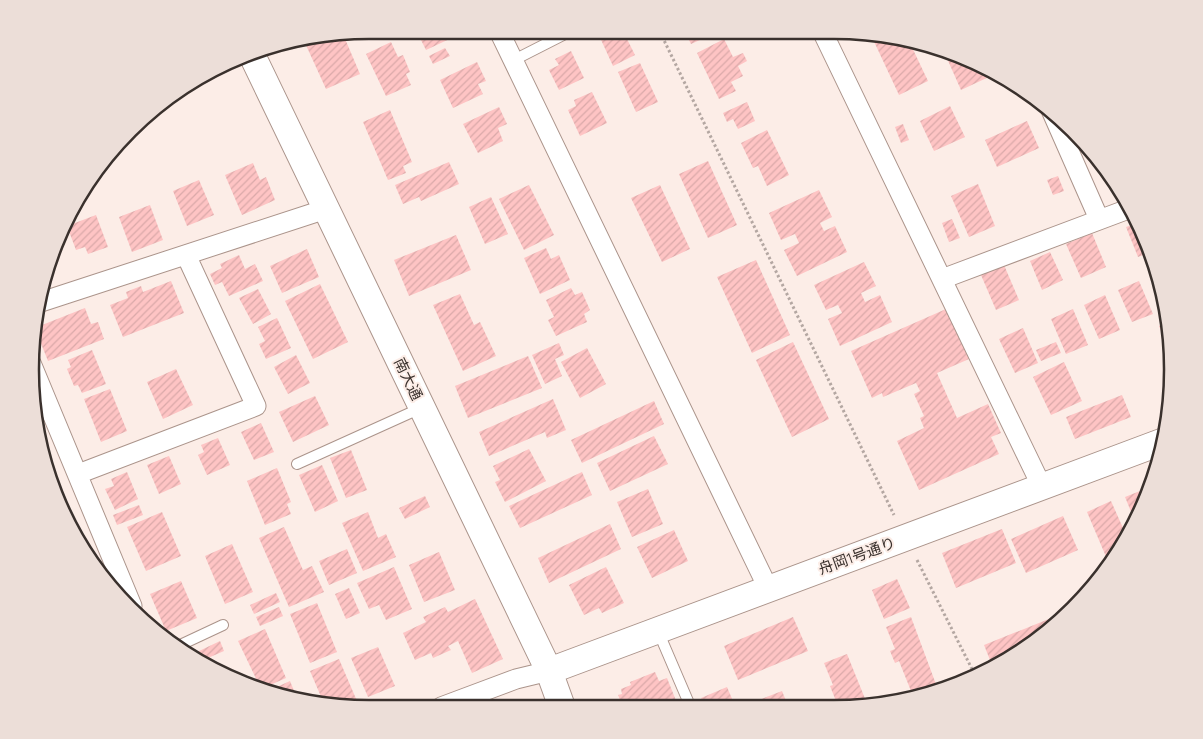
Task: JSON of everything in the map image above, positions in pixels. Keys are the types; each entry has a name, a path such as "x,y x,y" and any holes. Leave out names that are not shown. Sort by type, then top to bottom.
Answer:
{"street":[{"path":"503,39 768,588"},
{"path":"826,39 1041,485"},
{"name":"南大通","path":"254,60 549,671 559,700"},
{"path":"1059,128 1099,219"},
{"path":"46,300 326,209"},
{"path":"942,279 1123,211"},
{"path":"78,474 256,406 186,255"},
{"path":"41,402 78,474 127,594"},
{"name":"舟岡1号通り","path":"549,671 1041,485 1156,444"},
{"path":"460,700 516,679 549,671"}],"lane":[{"path":"514,60 555,39"},
{"path":"297,464 422,407"},
{"path":"184,643 223,625"},
{"path":"658,631 688,700"}],"path":[{"path":"663,39 905,538 972,670"}],"building":[{"path":"345,39 360,74 326,89 306,45"},
{"path":"420,39 449,39 426,50"},
{"path":"601,39 627,39 635,55 613,66"},
{"path":"688,39 702,39 691,44"},
{"path":"724,39 733,57 743,53 747,61 738,66 743,76 731,82 736,91 719,99 697,53"},
{"path":"391,42 398,57 403,55 410,72 406,74 411,85 386,96 366,54"},
{"path":"874,42 913,48 928,81 899,95"},
{"path":"445,48 450,56 433,64 429,56"},
{"path":"571,51 584,78 559,90 549,70 559,65 555,59"},
{"path":"947,59 988,77 961,90"},
{"path":"477,62 486,81 478,84 483,94 453,108 440,80"},
{"path":"640,63 658,102 636,112 618,72"},
{"path":"592,92 607,123 580,136 568,110 576,106 574,100"},
{"path":"747,102 755,121 738,129 733,119 727,122 723,113"},
{"path":"950,106 965,137 934,151 920,121"},
{"path":"499,107 507,124 498,128 503,141 478,153 463,124"},
{"path":"390,110 412,162 403,166 406,173 388,180 363,122"},
{"path":"1027,121 1039,148 997,167 985,140"},
{"path":"903,124 909,140 901,143 895,127"},
{"path":"767,130 789,175 767,186 758,166 753,168 741,143"},
{"path":"708,161 737,225 708,238 679,174"},
{"path":"449,162 459,184 421,201 419,197 403,204 395,185"},
{"path":"253,163 260,180 266,177 275,200 242,215 225,175"},
{"path":"1058,176 1064,191 1053,195 1047,180"},
{"path":"199,180 214,215 187,226 173,191"},
{"path":"978,184 995,226 969,237 951,196"},
{"path":"529,185 554,235 524,250 499,199"},
{"path":"660,185 690,249 662,262 631,198"},
{"path":"819,190 832,217 820,223 824,231 835,226 847,252 797,276 784,250 799,243 795,234 781,240 769,213"},
{"path":"491,197 508,234 485,244 469,207"},
{"path":"150,205 163,240 132,252 119,217"},
{"path":"96,215 108,247 88,254 85,247 76,250 69,232 73,224"},
{"path":"952,219 960,238 949,242 942,223"},
{"path":"1131,225 1144,255 1138,257 1126,227"},
{"path":"1092,233 1106,267 1081,278 1066,244"},
{"path":"456,235 471,270 409,296 394,260"},
{"path":"546,248 551,259 559,255 570,280 540,294 524,258"},
{"path":"307,249 319,277 282,293 270,266"},
{"path":"1050,252 1063,280 1042,290 1030,261"},
{"path":"239,255 245,269 255,264 263,281 229,296 222,282 215,285 210,274 222,268 220,264"},
{"path":"756,260 790,335 752,353 717,277"},
{"path":"864,262 876,286 861,293 865,302 880,295 892,322 840,346 828,319 842,313 838,305 826,310 814,285"},
{"path":"1004,265 1019,300 996,310 981,275"},
{"path":"171,281 184,313 123,337 110,305 128,298 126,292 141,286 143,292"},
{"path":"1139,281 1153,314 1132,322 1118,290"},
{"path":"320,284 348,342 313,359 285,301"},
{"path":"571,288 575,295 582,292 590,310 584,314 587,322 556,336 548,320 554,317 546,300"},
{"path":"258,289 271,314 253,324 239,298"},
{"path":"460,294 474,325 480,322 496,356 463,371 433,305"},
{"path":"1105,295 1120,330 1099,339 1084,305"},
{"path":"85,308 91,324 98,322 104,339 48,361 40,341 42,325"},
{"path":"946,309 969,359 937,373 957,418 988,404 1001,433 991,437 999,454 919,490 897,441 924,428 920,418 924,416 914,394 920,391 916,383 883,397 882,393 872,398 851,351"},
{"path":"1073,309 1088,345 1066,354 1051,319"},
{"path":"277,318 291,348 266,359 259,344 265,341 258,327"},
{"path":"1023,328 1038,363 1015,373 999,339"},
{"path":"793,342 829,419 792,437 756,360"},
{"path":"1056,342 1061,353 1041,361 1036,350"},
{"path":"559,343 564,355 555,359 562,376 545,384 532,355"},
{"path":"587,348 606,384 580,398 561,362"},
{"path":"92,350 106,384 82,393 78,385 74,386 67,369 71,367 68,360"},
{"path":"296,355 310,383 288,394 274,367"},
{"path":"528,356 542,388 468,418 455,386"},
{"path":"1064,362 1082,401 1051,415 1033,377"},
{"path":"176,369 193,405 163,419 147,382"},
{"path":"110,389 127,431 101,442 84,399"},
{"path":"1122,395 1131,417 1075,439 1066,417"},
{"path":"315,396 329,425 293,442 279,412"},
{"path":"553,399 566,430 547,438 545,432 489,456 479,432"},
{"path":"654,401 664,424 582,463 571,440"},
{"path":"261,423 274,452 254,460 241,432"},
{"path":"654,436 668,464 610,491 597,463"},
{"path":"218,438 230,465 207,475 198,455 204,452 201,445"},
{"path":"529,449 546,481 505,502 495,482 500,480 493,466"},
{"path":"351,450 367,490 346,498 330,458"},
{"path":"169,456 181,484 159,494 147,465"},
{"path":"322,465 338,501 315,512 299,475"},
{"path":"277,468 291,502 287,504 291,514 265,525 247,481"},
{"path":"127,472 138,499 115,510 105,489 114,486 111,479"},
{"path":"582,472 592,495 520,528 509,506"},
{"path":"648,489 663,524 632,537 617,502"},
{"path":"1141,491 1131,513 1125,497"},
{"path":"425,496 430,507 405,519 399,508"},
{"path":"1111,501 1123,529 1106,557 1087,512"},
{"path":"139,505 143,515 117,525 113,515"},
{"path":"162,512 181,556 146,571 127,527"},
{"path":"368,512 378,538 386,534 396,557 363,571 342,523"},
{"path":"1063,516 1078,550 1026,573 1011,539"},
{"path":"610,524 621,549 549,583 538,558"},
{"path":"284,527 303,570 312,566 324,592 289,607 259,538"},
{"path":"1002,529 1016,563 956,588 942,553"},
{"path":"674,530 688,561 652,578 637,547"},
{"path":"232,544 253,592 225,604 205,556"},
{"path":"347,549 357,573 329,585 319,561"},
{"path":"439,552 455,590 424,602 409,565"},
{"path":"394,567 412,609 386,620 379,605 369,609 357,583"},
{"path":"606,567 624,603 602,613 599,608 584,615 569,585"},
{"path":"897,579 910,608 884,619 872,590"},
{"path":"181,581 197,618 167,631 150,594"},
{"path":"349,588 360,613 346,619 335,594"},
{"path":"276,593 280,602 254,614 250,605"},
{"path":"475,599 503,659 472,673 458,641 448,646 451,650 433,658 431,653 415,660 403,633 426,622 423,617 445,607 448,612"},
{"path":"317,603 337,652 310,663 290,614"},
{"path":"279,607 283,616 260,626 256,617"},
{"path":"793,617 808,651 738,680 724,646"},
{"path":"911,617 936,684 911,691 899,661 895,663 890,651 895,649 886,627"},
{"path":"1053,617 1017,645 990,660 984,645"},
{"path":"265,629 286,678 270,685 257,681 238,641"},
{"path":"220,641 224,651 208,658 197,652"},
{"path":"378,647 395,686 368,697 351,658"},
{"path":"847,654 865,699 836,700 830,686 833,685 824,663"},
{"path":"339,659 357,700 321,696 310,671"},
{"path":"655,672 659,681 667,678 676,700 620,700 618,695 622,694 621,689 631,685 630,682"},
{"path":"290,681 294,691 284,689 277,687"},
{"path":"727,687 733,700 702,700 701,698"},
{"path":"782,691 786,700 759,700"}]}
